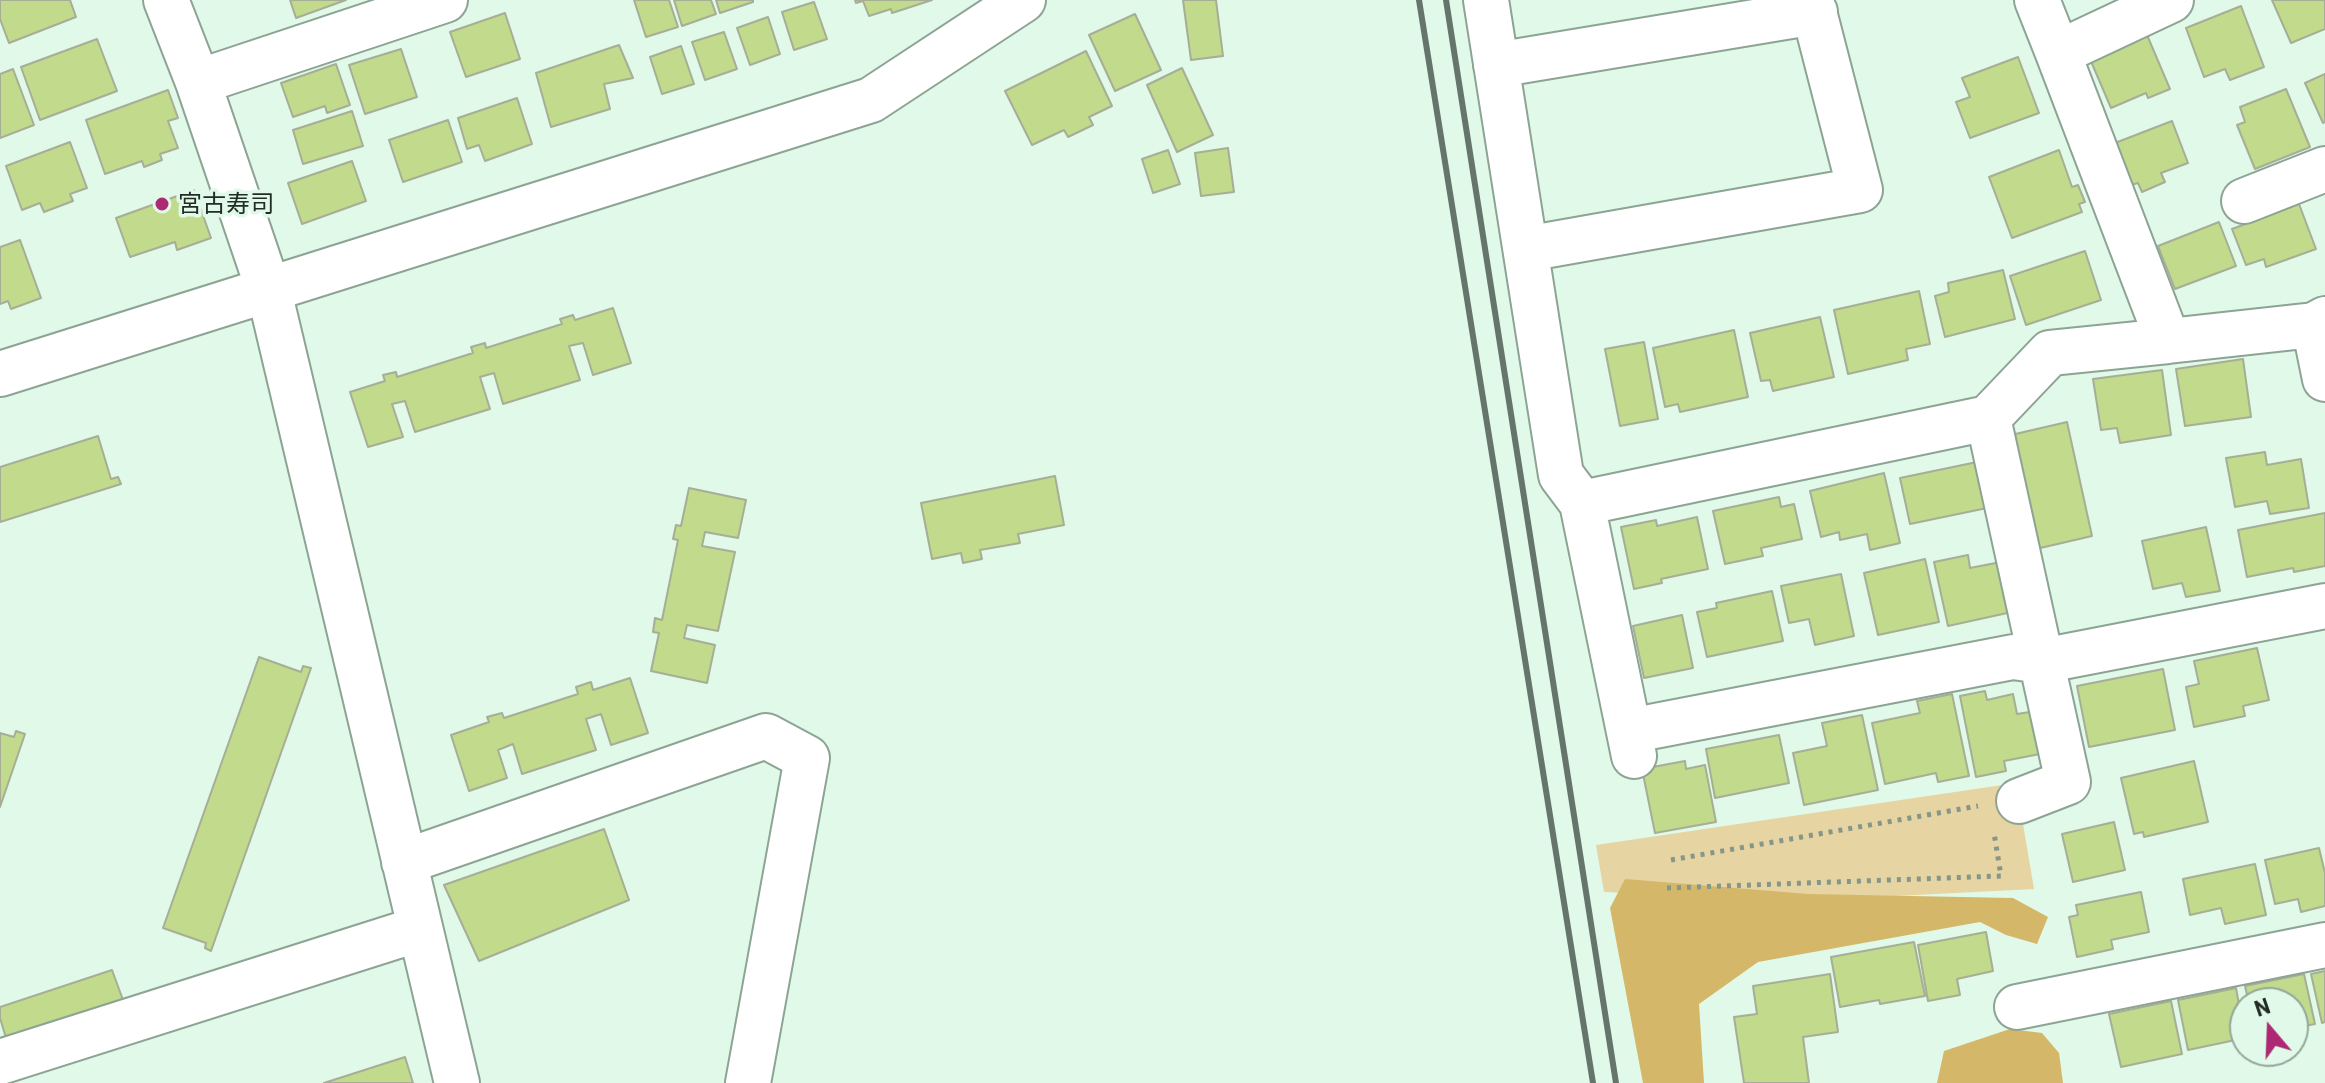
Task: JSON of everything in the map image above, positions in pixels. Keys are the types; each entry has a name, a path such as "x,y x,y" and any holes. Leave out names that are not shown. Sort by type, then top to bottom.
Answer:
{"street":[{"path":"166,0 198,82 269,291 457,1083"},
{"path":"198,82 445,0"},
{"path":"0,374 871,100 1023,0"},
{"path":"1486,0 1561,475 1582,503 1632,744 2013,657 2042,661 2325,606"},
{"path":"2037,0 2168,341"},
{"path":"2058,53 2171,0"},
{"path":"1496,65 1813,6 1860,190 1526,249"},
{"path":"2244,201 2325,169"},
{"path":"1582,503 1988,418 2050,353 2320,322 2325,379"},
{"path":"1988,418 2068,782 2004,803"},
{"path":"404,862 766,736 807,758 748,1083"},
{"path":"0,1062 419,929"},
{"path":"2017,1007 2325,945"}],"path":[{"path":"1667,888 2001,876 2004,803 1671,860"}],"shaded area":[{"path":"2016,783 2034,889 1797,901 1604,892 1596,845"},
{"path":"1625,879 1808,894 2013,898 2048,917 2037,944 2006,935 1980,922 1758,962 1699,1004 1704,1083 1643,1083 1610,908"},
{"path":"2010,1029 2042,1033 2059,1053 2063,1083 1937,1083 1944,1051"}],"building":[{"path":"0,0 70,0 76,17 9,43 0,19"},
{"path":"290,0 346,0 296,18"},
{"path":"634,0 669,0 678,27 646,37"},
{"path":"674,0 711,0 716,14 682,26"},
{"path":"716,0 753,0 753,2 720,13"},
{"path":"855,0 932,0 892,13 891,9 869,16 863,1 856,3"},
{"path":"1183,0 1216,0 1223,56 1191,60"},
{"path":"2272,0 2325,0 2325,29 2291,43"},
{"path":"814,2 827,39 794,50 782,12"},
{"path":"2241,6 2264,67 2230,80 2225,69 2204,77 2186,28"},
{"path":"505,13 520,59 466,77 450,32"},
{"path":"1135,14 1161,70 1115,91 1089,35"},
{"path":"768,17 780,54 750,65 737,28"},
{"path":"724,32 737,69 705,80 692,42"},
{"path":"2147,35 2170,89 2148,98 2146,93 2111,108 2090,59"},
{"path":"97,39 117,91 40,120 21,67"},
{"path":"619,45 633,78 604,84 610,109 551,127 536,73"},
{"path":"681,46 694,84 662,94 650,57"},
{"path":"401,49 417,97 365,114 349,65"},
{"path":"1086,51 1112,106 1089,117 1093,125 1068,137 1064,130 1032,145 1005,91"},
{"path":"2018,57 2039,113 1970,138 1956,102 1970,97 1962,78"},
{"path":"336,64 350,105 327,113 325,106 293,117 281,83"},
{"path":"1182,68 1213,135 1177,152 1147,85"},
{"path":"13,69 34,125 0,138 0,74"},
{"path":"2325,74 2325,122 2323,123 2305,83"},
{"path":"2286,89 2310,147 2255,169 2237,125 2245,122 2240,107"},
{"path":"168,90 178,118 168,121 178,148 160,154 162,160 144,167 142,161 105,174 86,120"},
{"path":"517,98 532,144 485,161 479,145 467,149 458,118"},
{"path":"352,111 363,146 303,164 293,130"},
{"path":"448,120 462,162 403,182 389,140"},
{"path":"2172,121 2188,163 2161,173 2165,182 2142,192 2138,183 2131,185 2115,143"},
{"path":"70,142 87,188 70,194 73,201 44,212 40,203 22,210 6,166"},
{"path":"1228,148 1234,192 1201,196 1195,153"},
{"path":"1168,150 1180,184 1153,193 1142,159"},
{"path":"2059,150 2072,187 2078,185 2085,202 2079,204 2082,212 2012,238 1989,177"},
{"path":"352,161 366,201 302,224 288,183"},
{"path":"194,190 211,238 177,250 175,242 130,257 116,218"},
{"path":"2299,204 2316,249 2266,267 2264,259 2246,265 2232,229"},
{"path":"2219,222 2236,266 2175,289 2158,246"},
{"path":"20,240 41,298 11,309 8,301 0,304 0,247"},
{"path":"2085,251 2101,300 2026,325 2010,276"},
{"path":"2003,270 2015,319 1945,337 1935,296 1949,292 1948,283"},
{"path":"1919,291 1930,344 1906,349 1908,360 1848,374 1834,310"},
{"path":"613,308 631,363 593,375 583,343 569,346 580,380 503,404 494,373 480,377 490,409 415,432 405,401 392,404 403,437 368,447 350,392 385,381 383,375 396,372 397,377 473,353 471,347 485,343 486,348 562,324 560,319 573,315 575,320"},
{"path":"1820,317 1834,377 1773,391 1770,380 1761,381 1750,333"},
{"path":"1734,330 1748,397 1680,412 1678,404 1665,407 1653,348"},
{"path":"1644,342 1658,419 1620,426 1605,349"},
{"path":"2243,359 2251,417 2185,426 2176,369"},
{"path":"2162,370 2171,435 2120,443 2117,428 2101,430 2093,379"},
{"path":"2067,422 2092,536 2036,549 2011,435"},
{"path":"98,436 111,479 118,477 121,484 0,522 0,467"},
{"path":"2265,452 2267,465 2301,459 2309,508 2270,514 2267,501 2235,507 2226,458"},
{"path":"1977,462 1987,508 1910,524 1900,478"},
{"path":"1884,473 1900,543 1870,550 1867,534 1840,540 1839,532 1821,537 1810,491"},
{"path":"1055,476 1064,525 1018,534 1020,543 980,550 982,559 963,563 961,553 932,559 921,503"},
{"path":"689,488 746,500 738,538 705,532 702,546 735,552 718,631 687,625 684,638 715,645 707,683 651,671 659,633 653,632 655,618 662,620 678,540 673,539 676,525 681,526"},
{"path":"1779,497 1781,507 1794,504 1802,539 1761,548 1763,556 1725,564 1713,511"},
{"path":"2325,513 2325,566 2294,572 2293,568 2247,577 2238,530"},
{"path":"1697,517 1708,569 1661,579 1662,583 1634,589 1621,527 1656,520 1657,526"},
{"path":"2206,527 2220,591 2186,597 2182,583 2153,589 2142,541"},
{"path":"1968,555 1970,568 2011,560 2021,610 1948,626 1934,562"},
{"path":"1925,559 1939,622 1878,635 1864,573"},
{"path":"1841,574 1854,636 1815,645 1809,619 1789,623 1781,586"},
{"path":"1772,591 1783,641 1707,657 1697,612 1717,608 1716,603"},
{"path":"1682,615 1693,668 1644,678 1633,626"},
{"path":"2257,648 2269,700 2243,706 2245,716 2194,727 2186,687 2199,684 2194,661"},
{"path":"259,657 301,672 303,666 311,668 211,951 205,948 206,943 163,928"},
{"path":"2163,669 2175,730 2089,747 2077,686"},
{"path":"630,678 648,733 611,745 601,714 586,719 596,750 522,774 513,744 498,750 507,778 469,791 451,735 489,722 487,717 502,713 504,718 578,694 576,687 591,682 593,690"},
{"path":"1985,691 1987,700 2013,694 2017,714 2036,711 2045,753 2004,761 2006,771 1976,777 1960,696"},
{"path":"1952,694 1969,776 1938,782 1936,773 1885,784 1872,723 1920,713 1917,701"},
{"path":"1862,715 1878,790 1804,805 1793,753 1827,746 1822,723"},
{"path":"16,731 25,734 0,807 0,733 14,737"},
{"path":"1779,735 1789,783 1715,798 1706,749"},
{"path":"1685,761 1686,769 1705,765 1716,822 1655,833 1642,769"},
{"path":"2194,761 2208,822 2144,837 2143,832 2134,834 2121,778"},
{"path":"2114,822 2125,870 2073,882 2062,834"},
{"path":"604,829 629,900 479,961 444,885"},
{"path":"2319,848 2325,873 2325,906 2301,912 2298,899 2275,904 2265,860"},
{"path":"2255,864 2266,915 2225,924 2221,908 2190,915 2183,879"},
{"path":"2141,892 2149,932 2111,940 2113,949 2077,957 2069,917 2078,915 2076,905"},
{"path":"1986,932 1993,971 1957,979 1960,995 1928,1001 1918,945"},
{"path":"1914,942 1925,996 1840,1007 1831,957"},
{"path":"112,970 123,1000 6,1038 0,1007"},
{"path":"2325,971 2325,1022 2322,1023 2311,974"},
{"path":"1830,974 1838,1032 1803,1037 1809,1083 1744,1083 1734,1017 1757,1014 1753,986"},
{"path":"2304,974 2307,987 2245,987"},
{"path":"2229,989 2229,1041 2188,1050 2178,1000"},
{"path":"2309,997 2315,1024 2309,1025"},
{"path":"2171,1001 2182,1054 2121,1067 2109,1014"},
{"path":"405,1057 413,1083 324,1083"}],"railway":[{"path":"1419,0 1593,1083"},
{"path":"1446,0 1616,1083"}],"place":[{"name":"宮古寿司","path":"162,204"}]}
